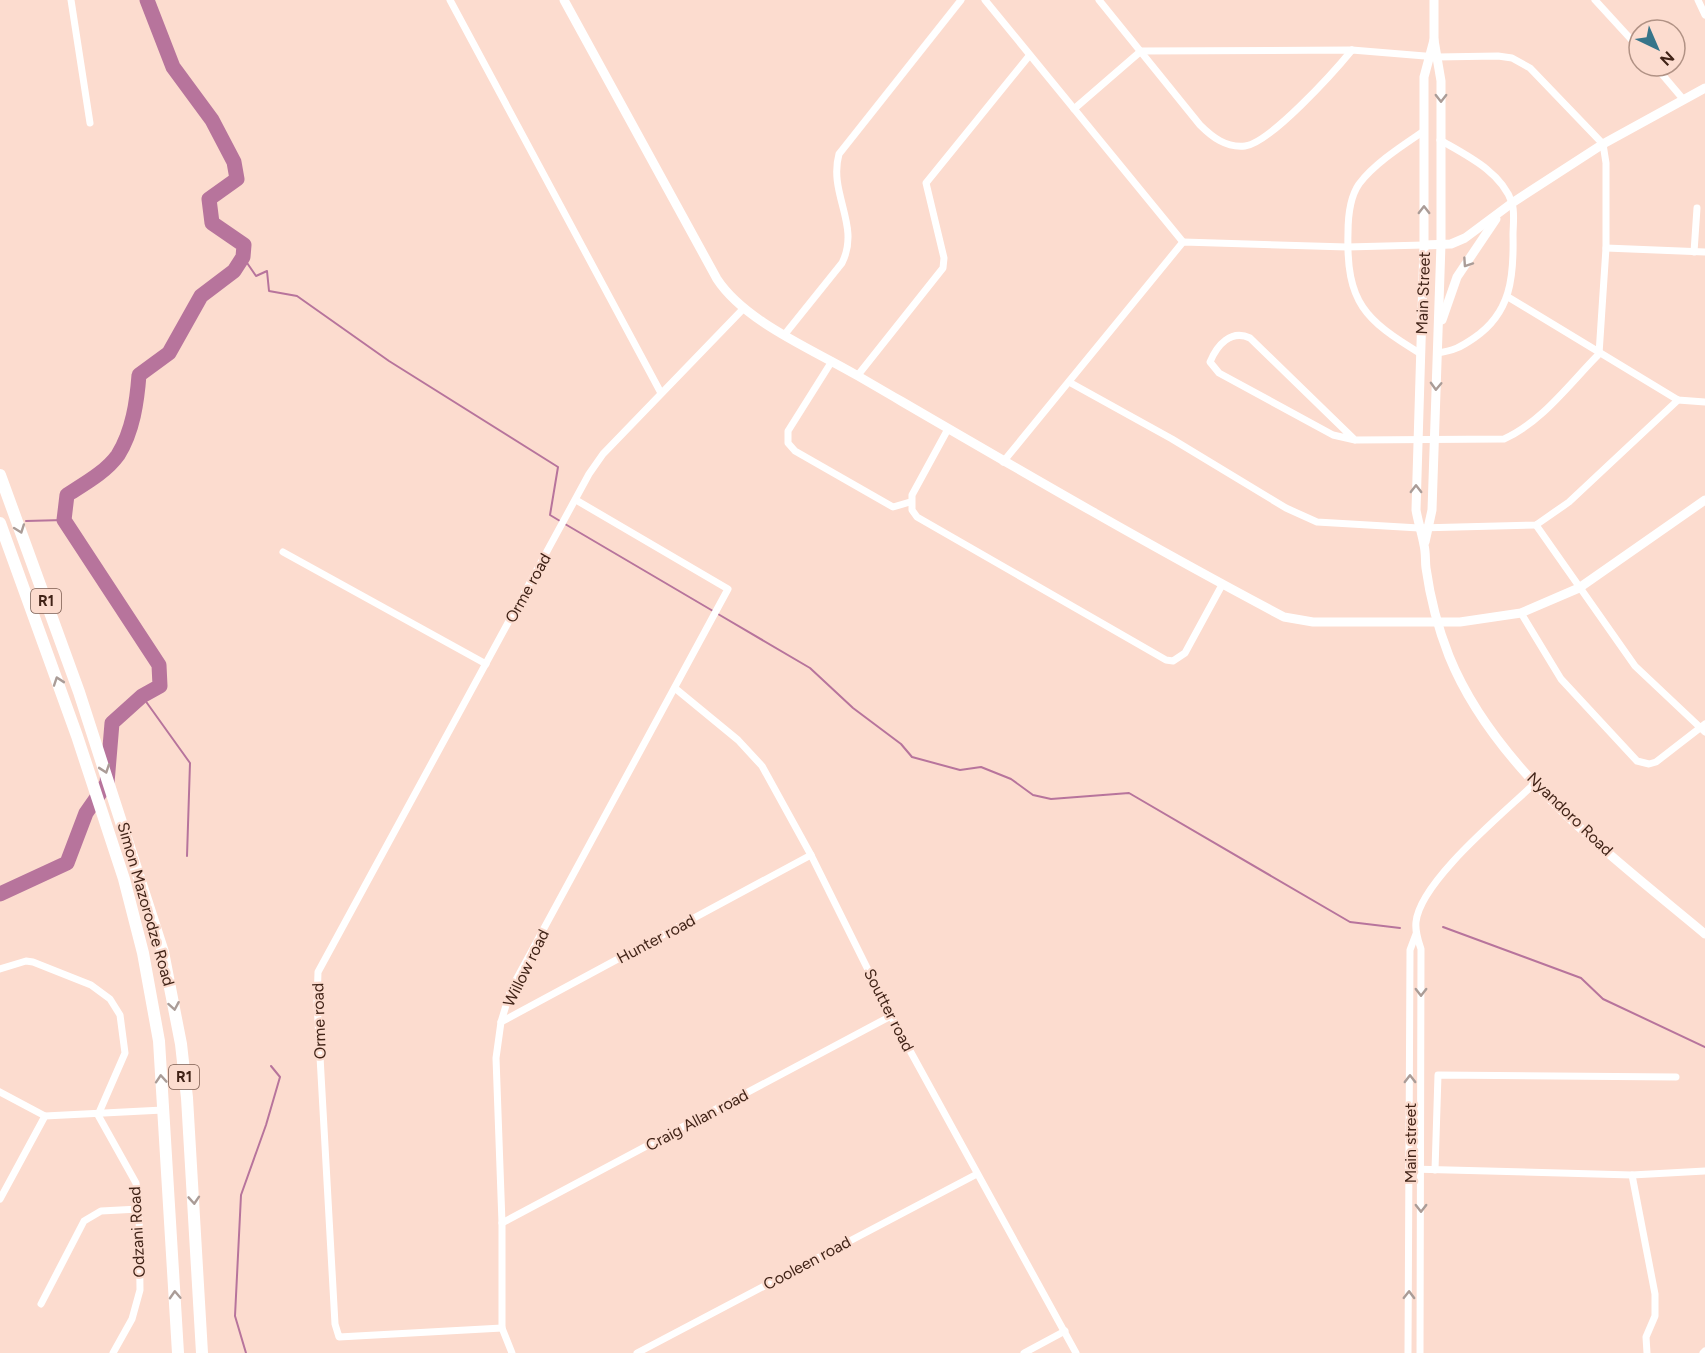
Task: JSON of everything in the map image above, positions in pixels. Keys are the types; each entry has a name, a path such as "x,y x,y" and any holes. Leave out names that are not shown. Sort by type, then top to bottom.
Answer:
{"highway":[{"name":"Simon Mazorodze Road","path":"0,475 91,729 163,952 181,1044 194,1203 202,1353"},
{"name":"Simon Mazorodze Road","path":"0,523 4,544 77,736 133,909 150,984 159,1041 163,1110"},
{"name":"R1","path":"163,1110 178,1353"}],"street":[{"path":"71,0 90,123"},
{"path":"450,0 661,393"},
{"path":"564,0 725,292 744,308 785,334 1003,462 1222,585 1284,617 1298,621 1438,622 1477,620 1521,612 1579,588 1703,505"},
{"path":"785,334 842,263 847,253 849,232 835,180 838,154 961,0"},
{"path":"985,0 1183,242 1347,247 1441,244 1465,238 1512,203 1603,144 1704,89"},
{"path":"1099,0 1210,136 1228,146 1245,146 1267,135 1335,71 1352,50"},
{"name":"Main Street","path":"1434,0 1433,57 1424,77 1425,245 1416,510 1424,528 1430,594 1457,674"},
{"path":"1595,0 1627,35"},
{"path":"1698,0 1705,15"},
{"path":"1074,110 1141,51 1352,50 1433,57 1512,58 1543,78 1603,144 1606,163 1606,248 1599,354 1531,424 1517,433 1504,439 1417,440 1355,440 1333,435 1219,373 1210,362 1214,352 1232,335 1250,338 1355,440"},
{"path":"858,375 943,268 944,258 926,183 1029,56"},
{"name":"Main Street","path":"1424,528 1432,510 1441,244 1441,81 1433,57"},
{"path":"1665,78 1683,99"},
{"path":"1421,354 1383,331 1364,311 1356,298 1347,247 1348,221 1358,186 1393,153 1424,131"},
{"path":"1437,353 1455,351 1484,332 1501,313 1508,297 1514,253 1512,203 1486,167 1440,140"},
{"path":"1694,252 1697,208"},
{"path":"1439,330 1457,277 1499,214"},
{"path":"1003,462 1183,242"},
{"path":"1606,248 1705,252"},
{"path":"1508,297 1678,400 1705,402"},
{"path":"576,500 603,454 744,308"},
{"path":"832,361 788,431 788,443 795,451 893,507 910,502"},
{"path":"1069,382 1286,508 1317,522 1424,528 1536,525 1569,502 1678,400"},
{"path":"948,429 910,502 912,510 924,521 1166,660 1180,659 1185,653 1222,585"},
{"name":"Orme road","path":"502,1328 339,1337 335,1324 316,985 324,958 576,500"},
{"name":"Willow road","path":"512,1353 502,1328 502,1223 496,1058 501,1022 512,989 728,589 576,500"},
{"path":"1521,612 1561,679 1637,761 1649,764 1656,762 1704,728 1635,666 1536,525"},
{"path":"283,552 486,664"},
{"name":"Nyandoro Road","path":"1457,674 1488,724 1535,783 1617,859 1705,934"},
{"name":"Soutter road","path":"676,689 751,753 762,766 811,855 891,1016 1076,1353"},
{"name":"Main street","path":"1420,1353 1421,949 1416,934 1416,921 1420,905 1452,862 1535,783"},
{"name":"Hunter road","path":"501,1022 811,855"},
{"name":"Main street","path":"1408,1353 1410,950 1416,934"},
{"path":"0,969 26,961 33,962 91,985 116,1007 123,1025 125,1053 98,1115"},
{"name":"Craig Allan road","path":"502,1223 891,1016"},
{"path":"1435,1170 1438,1075 1676,1077"},
{"path":"0,1092 45,1116 163,1110"},
{"name":"Odzani Road","path":"98,1115 136,1183 139,1209 140,1290 132,1319 113,1353"},
{"path":"0,1199 45,1116"},
{"path":"1410,1169 1632,1175 1705,1171"},
{"name":"Cooleen road","path":"637,1353 977,1174"},
{"path":"1632,1175 1655,1294 1655,1316 1646,1337 1647,1353"},
{"path":"41,1304 84,1221 101,1211 139,1209"},
{"path":"1024,1353 1065,1331"}],"waterway":[{"path":"0,894 67,863 86,813 107,783 112,723 142,696 160,686 159,665 64,520 67,495 101,472 118,455 131,426 139,375 169,353 201,296 234,271 243,257 244,245 212,223 209,199 237,179 234,162 212,120 173,67 147,0"},
{"path":"243,257 256,276 267,271 269,291 297,296 389,361 558,467 550,515 560,521"},
{"path":"26,521 64,520"},
{"path":"565,524 713,611"},
{"path":"718,614 810,668 853,708 901,744 912,757 960,770 981,767 1011,779 1033,795 1051,799 1129,793 1350,922 1400,928"},
{"path":"142,696 190,763 187,856"},
{"path":"1443,927 1581,978 1603,999 1705,1047"},
{"path":"246,1353 235,1316 241,1195 280,1077 271,1066"}]}
